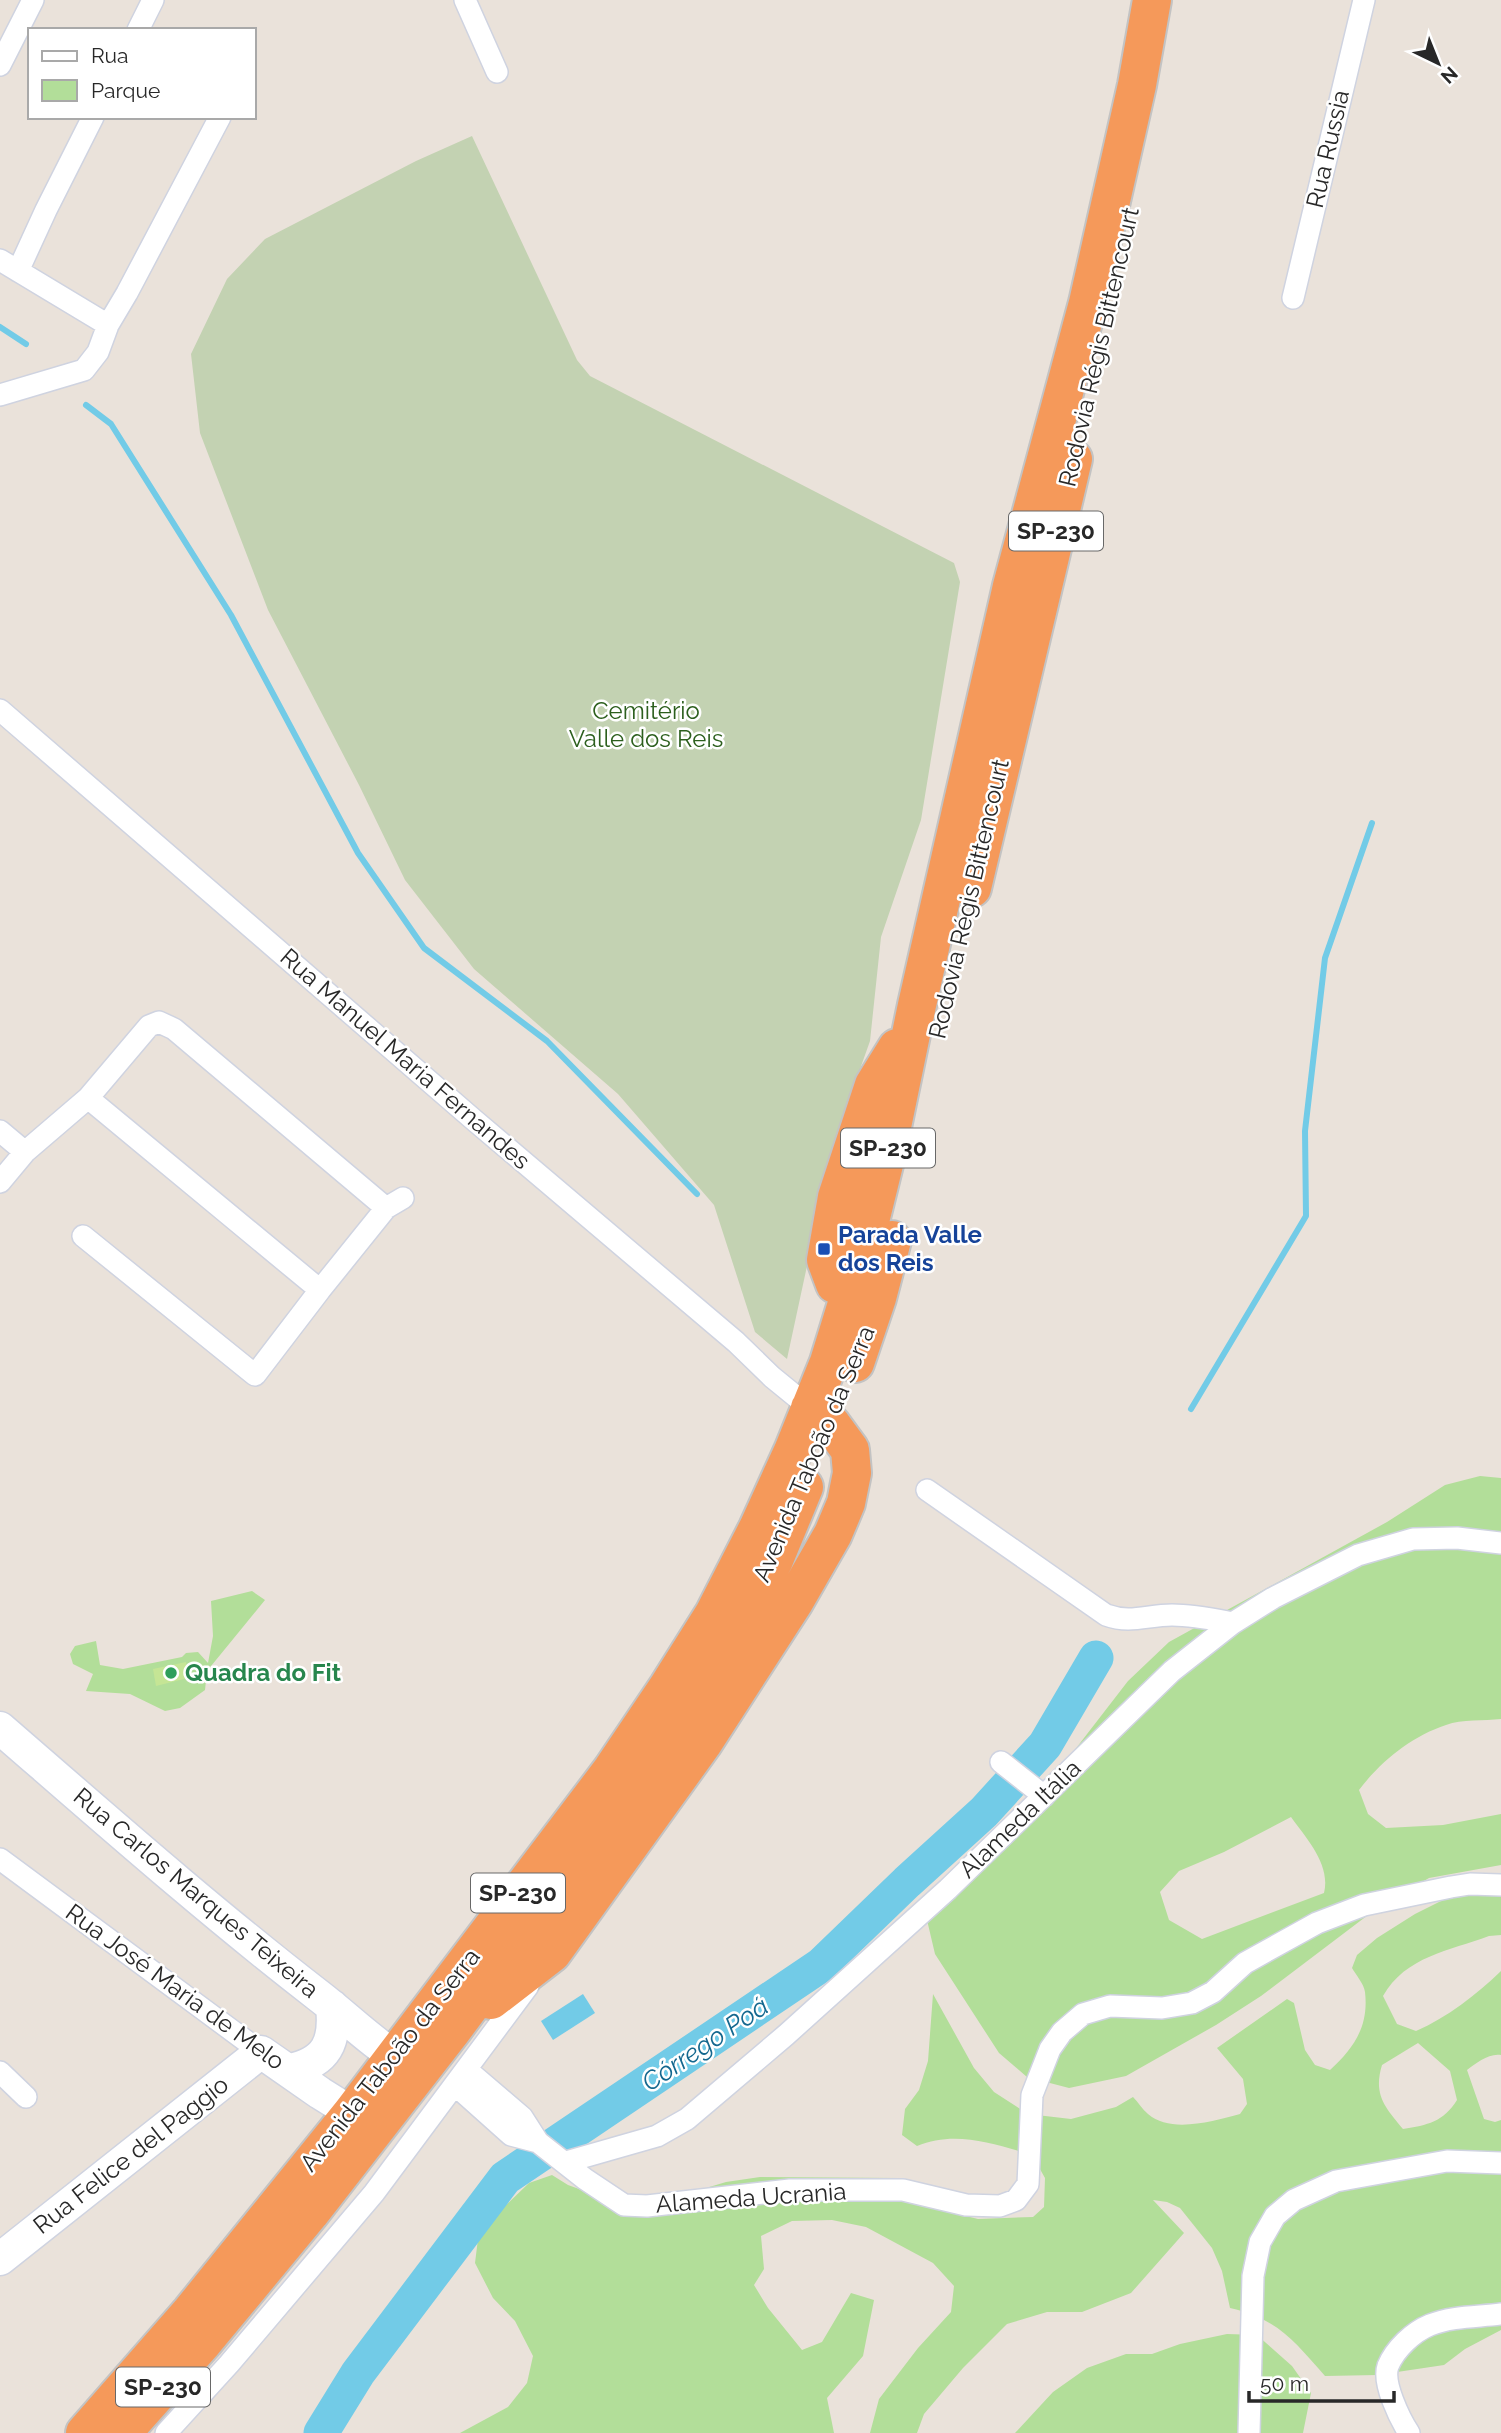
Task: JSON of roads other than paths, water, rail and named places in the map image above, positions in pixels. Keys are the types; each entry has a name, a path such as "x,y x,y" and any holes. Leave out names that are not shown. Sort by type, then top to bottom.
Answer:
{"highway":[{"name":"Rodovia Régis Bittencourt","path":"916,1013 1012,586 1088,303 1137,85 1152,0"},
{"name":"Rodovia Régis Bittencourt","path":"931,1061 1172,38 1177,0"},
{"name":"Avenida Taboão da Serra","path":"864,1294 886,1156 916,1013"},
{"name":"Avenida Taboão da Serra","path":"122,2433 204,2341 310,2213 453,2029 657,1756 741,1620 774,1560 828,1408 829,1362 864,1294 931,1061"},
{"name":"Avenida Taboão da Serra","path":"85,2433 191,2312 352,2113 612,1769 714,1614 758,1528 828,1408"},
{"path":"453,2029 552,1953 703,1743 794,1602 833,1534 846,1503 852,1473 850,1450 828,1408"}],"street":[{"path":"0,65 33,0"},
{"path":"139,28 153,0"},
{"path":"465,0 497,72"},
{"name":"Rua Russia","path":"1293,298 1364,0"},
{"path":"92,119 46,210 9,266 108,325"},
{"path":"0,396 83,370 98,352 108,325 219,119"},
{"name":"Rua Manuel Maria Fernandes","path":"1,712 469,1125 736,1342 772,1377 828,1408"},
{"path":"0,1182 25,1152 88,1098 149,1026 159,1022 174,1029 395,1203 320,1290 255,1375 83,1236"},
{"path":"88,1098 320,1290"},
{"path":"0,1131 25,1152"},
{"path":"927,1490 1105,1615 1118,1620 1140,1620 1169,1615 1196,1616 1233,1623"},
{"name":"Alameda Itália","path":"552,2153 657,2136 687,2119 805,2018 948,1889 1036,1790 1172,1671 1233,1623 1273,1598 1359,1555 1413,1539 1457,1538 1501,1543"},
{"name":"Rua Carlos Marques Teixeira","path":"0,1728 240,1935 332,2006 370,2040 394,2056"},
{"path":"1001,1762 1036,1790"},
{"name":"Rua José Maria de Melo","path":"0,1859 261,2052 352,2113"},
{"name":"Alameda Ucrania","path":"461,2077 522,2117 552,2153 624,2205 648,2206 790,2190 903,2190 966,2205 1000,2206 1016,2200 1028,2184 1032,2095 1050,2049 1062,2032 1083,2014 1110,2006 1162,2008 1192,2003 1213,1992 1245,1963 1282,1941 1364,1905 1470,1884 1501,1885"},
{"path":"166,2433 229,2364 374,2193 552,1953"},
{"path":"290,2070 308,2066 320,2057 329,2045 335,2028 332,2006"},
{"name":"Rua Felice del Paggio","path":"0,2259 261,2052"},
{"path":"0,2072 26,2097"},
{"path":"1249,2433 1253,2276 1260,2242 1275,2217 1294,2200 1336,2181 1447,2161 1501,2163"},
{"path":"1409,2433 1399,2418 1389,2387 1387,2368 1403,2343 1430,2325 1455,2319 1501,2314"}],"water":[{"path":"583,1994 595,2013 553,2040 541,2021"}],"waterway":[{"path":"0,327 26,344"},
{"path":"86,405 111,424 231,615 358,853 424,948 547,1041 697,1194"},
{"path":"1191,1409 1306,1216 1305,1131 1325,958 1372,823"},
{"name":"Córrego Poá","path":"321,2433 358,2373 505,2178 821,1965 984,1812 1045,1745 1096,1658"}],"place":[{"name":"Parada Valle dos Reis","path":"824,1249"},
{"name":"Quadra do Fit","path":"171,1673"}],"park label":[{"name":"Cemitério Valle dos Reis","path":"646,725"}]}
